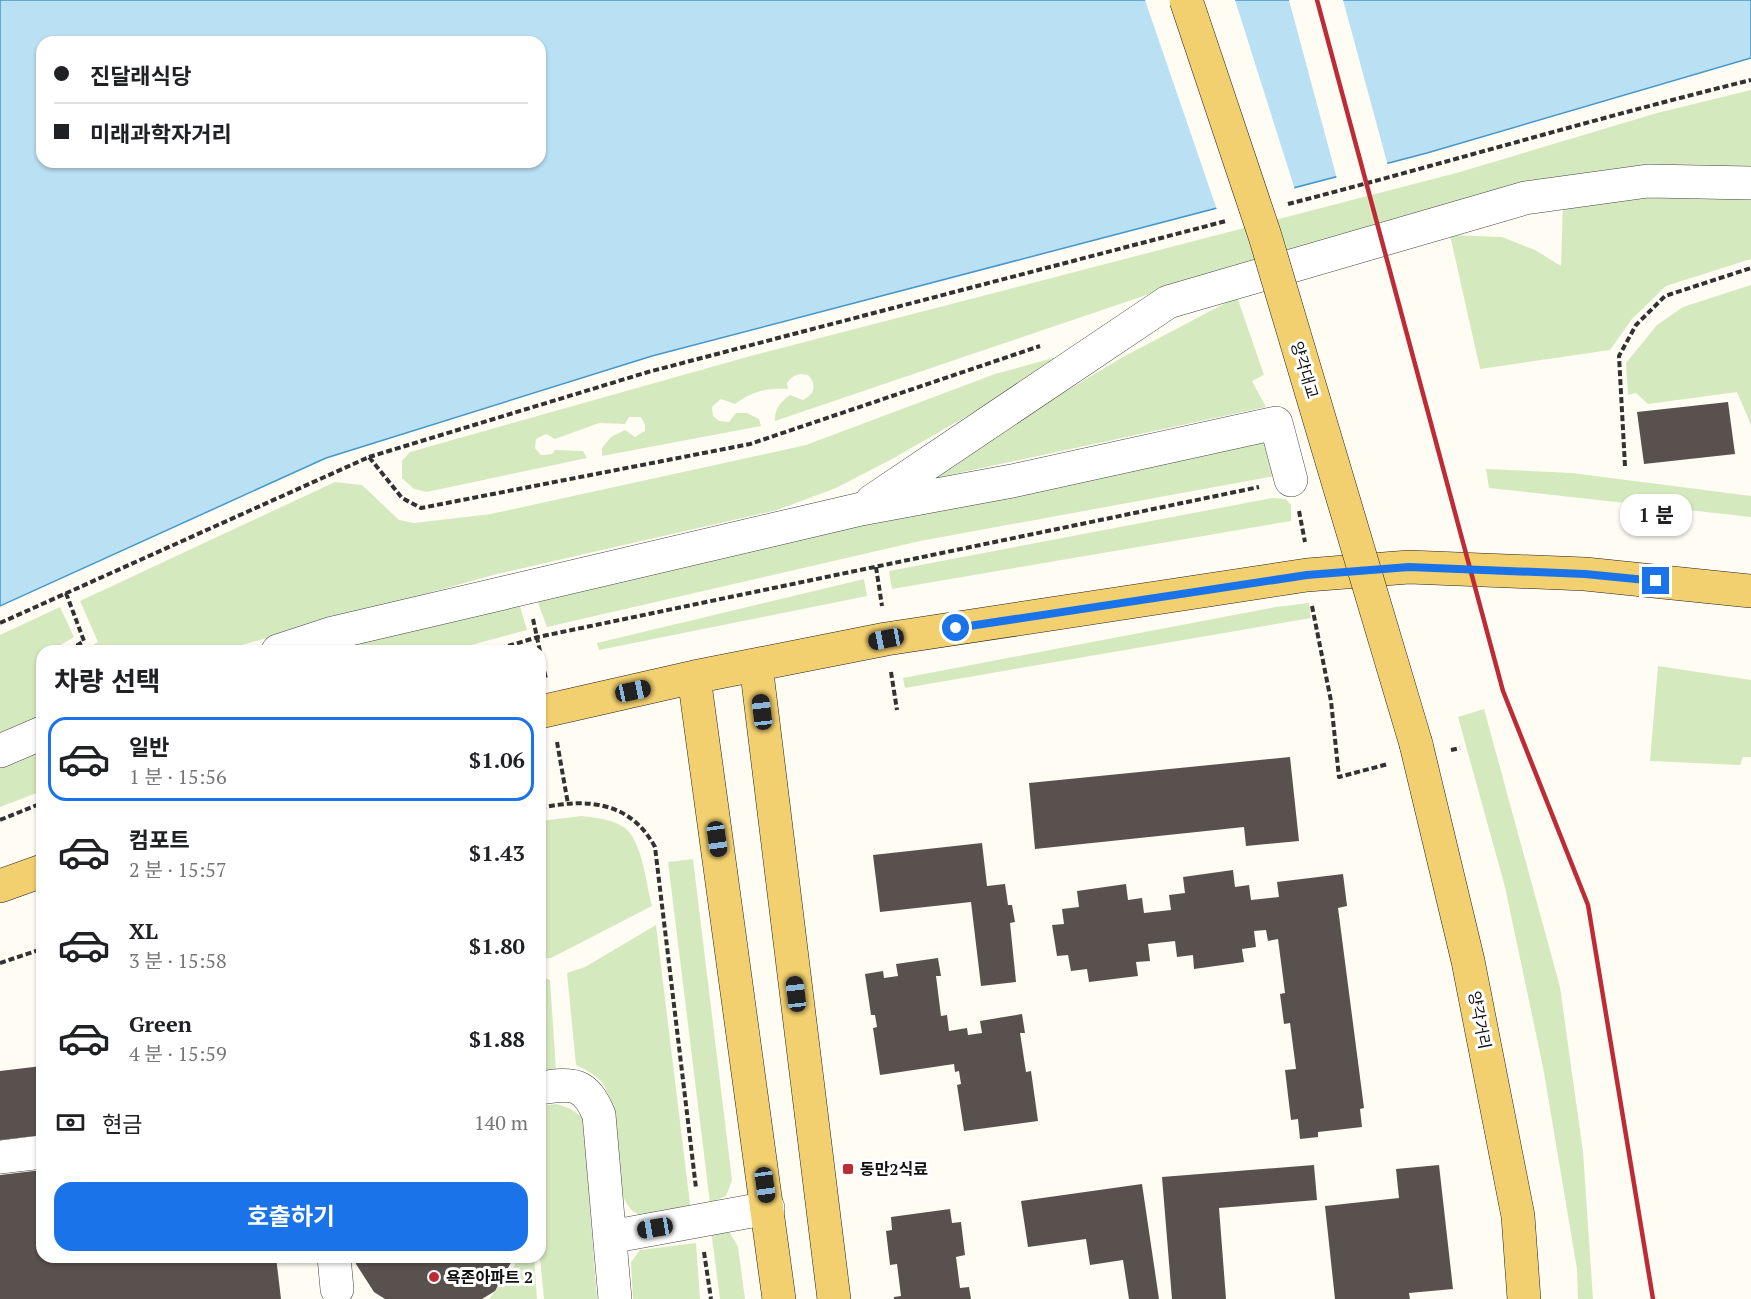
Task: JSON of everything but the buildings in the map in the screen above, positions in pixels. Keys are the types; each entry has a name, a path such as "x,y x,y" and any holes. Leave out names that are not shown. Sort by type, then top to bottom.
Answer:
{"main road":[{"name":"양각대교","path":"1186,0 1265,236 1416,744"},
{"path":"546,711 694,677 886,639 1307,575 1409,567 1585,574 1751,591"},
{"path":"756,665 834,1299"},
{"path":"694,677 779,1299"},
{"name":"양각거리","path":"1416,744 1468,961 1518,1216 1524,1299"},
{"path":"0,886 36,873"}],"lane":[{"path":"861,509 1168,302 1526,198 1648,181 1751,183"},
{"path":"296,645 333,633 861,509 1012,481 1276,423 1291,480"},
{"path":"0,751 36,736"},
{"path":"546,1087 564,1084 579,1087 591,1097 599,1115 615,1299"},
{"path":"0,1157 36,1153"},
{"path":"610,1237 768,1208"},
{"path":"335,1263 337,1290"}],"path":[{"path":"1284,206 1628,110 1751,80"},
{"path":"0,623 369,457 658,369 1238,218"},
{"path":"1625,466 1619,356 1636,325 1665,296 1751,268"},
{"path":"369,457 402,498 421,508 750,444 1044,344"},
{"path":"511,645 538,637 1291,480"},
{"path":"66,593 84,641 78,645"},
{"path":"538,637 539,645"},
{"path":"1322,659 1331,701 1339,777 1385,765"},
{"path":"546,711 568,804"},
{"path":"546,807 568,804 613,807 644,827 655,846 711,1299"},
{"path":"0,820 36,805"},
{"path":"0,963 36,951"}],"green space":[{"path":"1751,90 1751,171 1223,269 775,421 779,406 790,395 803,400 812,392 814,386 808,375 794,376 787,383 788,389 760,391 735,404 721,399 712,407 713,416 719,421 729,422 736,413 747,413 759,419 761,426 602,456 602,448 611,437 625,430 635,437 645,431 641,417 629,417 625,424 599,423 555,439 546,434 536,439 535,448 541,455 552,454 555,450 583,451 587,458 427,492 414,489 402,478 402,461 410,452 747,357 1460,172 1657,113"},
{"path":"1661,194 1751,194 1751,259 1666,286 1632,319 1610,350 1480,369 1450,235 1502,237 1535,250 1561,266 1563,201"},
{"path":"1751,285 1751,425 1737,392 1648,404 1636,393 1628,395 1626,363 1657,325 1683,307"},
{"path":"1237,297 1264,375 1252,381 1266,407 931,479 931,472 1123,357"},
{"path":"1082,350 892,459 836,488 777,510 497,574 242,645 93,645 98,642 80,601 335,482 362,485 399,520 414,523 491,514 806,445 995,374"},
{"path":"1267,433 1275,476 920,541 547,627 537,600 690,562"},
{"path":"1486,469 1572,473 1751,496 1751,517 1489,488"},
{"path":"1272,498 1286,499 1291,505 1291,521 892,589 889,571"},
{"path":"864,579 867,596 599,650 597,643"},
{"path":"519,603 527,630 471,645 348,645"},
{"path":"1309,603 1311,618 905,688 903,678 1276,607"},
{"path":"60,607 74,637 60,645 36,645 36,718 0,733 0,635"},
{"path":"1658,666 1751,680 1751,757 1743,757 1740,765 1650,761"},
{"path":"1484,709 1560,987 1583,1152 1593,1299 1578,1299 1577,1269 1543,1067 1505,887 1458,717"},
{"path":"36,749 36,793 0,807 0,764"},
{"path":"582,816 614,822 626,829 635,841 642,859 652,906 551,958 546,958 546,820"},
{"path":"693,859 732,1180 726,1196 710,1203 668,862"},
{"path":"656,925 691,1212 652,1216 640,1215 630,1208 618,1177 612,1118 605,1087 596,1077 576,1065 567,973 585,967"},
{"path":"546,978 550,980 556,1070 546,1071"},
{"path":"557,1104 571,1109 583,1118 597,1299 544,1299 541,1263 546,1263 546,1105"},
{"path":"711,1230 730,1233 738,1247 745,1299 720,1299"},
{"path":"696,1243 700,1299 633,1299 631,1262 640,1250"},
{"path":"515,1263 534,1263 537,1299 489,1299"}],"water":[{"path":"0,0 1751,0 1751,58 1427,153 652,356 326,458 0,606"}],"pier":[{"path":"1145,0 1235,0 1295,190 1217,210"},
{"path":"1289,0 1343,0 1388,166 1337,179"}],"railway":[{"path":"1317,0 1503,691 1588,905 1653,1299"}],"place":[{"name":"동만2식료","path":"848,1169"},
{"name":"욕존아파트 2","path":"434,1277"}],"route":[{"path":"956,628 1307,575 1409,567 1585,574 1656,581"}]}
